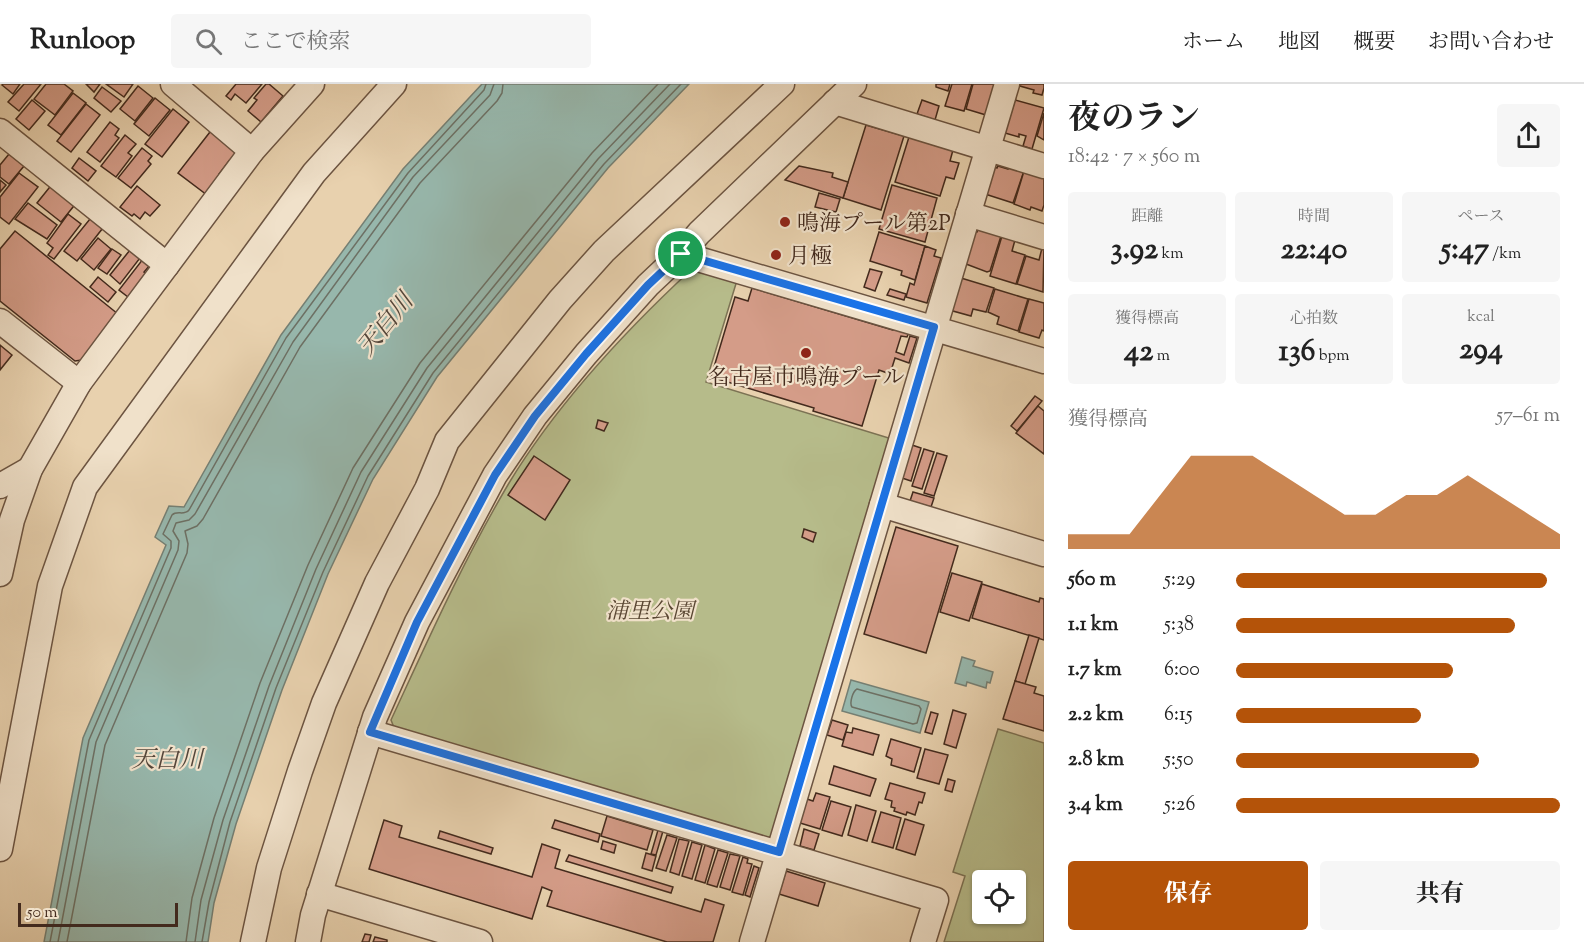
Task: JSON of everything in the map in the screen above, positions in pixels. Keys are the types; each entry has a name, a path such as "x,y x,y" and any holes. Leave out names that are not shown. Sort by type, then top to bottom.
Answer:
{"street":[{"path":"173,84 252,152"},
{"path":"0,574 12,520 30,469 79,383 252,152 312,84"},
{"path":"0,849 50,586 85,487 314,172 394,84"},
{"path":"253,942 269,867 324,703 377,583 427,489 447,441 560,300 604,251 782,84"},
{"path":"308,942 320,894 370,732 417,622 495,475 535,416 586,354 648,285 854,84"},
{"path":"752,942 1006,84"},
{"path":"835,102 1044,166"},
{"path":"0,131 168,265"},
{"path":"968,214 1044,237"},
{"path":"681,254 1044,361"},
{"path":"0,321 79,383"},
{"path":"0,486 30,469"},
{"path":"882,505 1044,554"},
{"path":"370,732 936,900 923,942"},
{"path":"320,894 480,942"}],"green space":[{"name":"浦里公園","path":"693,268 738,277 706,382 892,439 775,834 766,839 395,730 391,720 477,541 528,454 594,369"},
{"path":"998,729 1044,743 1044,942 944,942 965,876 953,872"}],"water":[{"name":"天白川","path":"482,84 689,84 608,168 437,377 373,479 328,574 282,690 236,824 214,903 208,942 44,942 83,738 166,545 155,537 169,506 184,507 281,335 403,169"},
{"path":"962,657 975,661 973,666 993,672 986,688 967,682 966,686 955,683"},
{"path":"851,680 929,702 920,733 842,711"}],"building":[{"path":"3,84 20,84 13,94"},
{"path":"24,84 41,84 19,111 8,102"},
{"path":"46,84 64,84 73,91 55,115 34,99"},
{"path":"86,84 100,84 94,92"},
{"path":"106,84 133,84 124,97"},
{"path":"236,84 262,84 246,103 235,94 231,100 226,96"},
{"path":"266,84 283,96 261,122 248,111 257,100 254,98"},
{"path":"936,84 950,84 948,91 936,87"},
{"path":"952,84 972,84 964,111 945,106"},
{"path":"973,84 995,84 986,115 966,109"},
{"path":"1019,84 1044,84 1042,95 1033,93 1034,90"},
{"path":"138,86 153,98 135,121 120,109"},
{"path":"102,87 121,101 111,112 94,98"},
{"path":"73,93 86,103 61,135 48,125"},
{"path":"155,98 170,110 149,136 134,124"},
{"path":"32,100 45,111 29,130 16,119"},
{"path":"922,100 939,106 935,120 917,114"},
{"path":"1015,100 1044,108 1032,149 1023,146 1026,136 1019,134 1019,137 1005,133"},
{"path":"86,104 100,115 71,152 57,141"},
{"path":"173,109 189,122 162,157 145,144"},
{"path":"1044,113 1044,140 1037,136"},
{"path":"110,122 119,129 115,135 119,138 100,162 87,152"},
{"path":"217,123 243,150 232,164 229,161 219,174 222,176 207,195 178,173"},
{"path":"866,125 904,136 881,210 843,198"},
{"path":"125,135 136,144 128,153 132,156 116,177 101,166"},
{"path":"909,137 953,150 950,161 959,163 954,179 946,177 940,196 895,182"},
{"path":"142,148 152,156 148,161 151,164 131,188 118,178"},
{"path":"9,154 24,166 9,184 0,177 0,165"},
{"path":"79,158 96,171 88,181 72,168"},
{"path":"799,166 833,173 832,177 848,182 843,198 785,180"},
{"path":"1009,166 1024,171 1013,203 985,194 995,167 1008,169"},
{"path":"1024,171 1044,177 1042,211 1031,207 1030,210 1014,204"},
{"path":"19,173 38,187 9,224 0,217 0,197"},
{"path":"0,180 6,185 0,192"},
{"path":"53,183 77,202 61,222 37,203"},
{"path":"892,185 937,198 925,242 879,229"},
{"path":"137,186 160,205 150,216 145,212 140,219 120,207"},
{"path":"819,193 840,199 836,212 815,207"},
{"path":"28,203 57,225 47,239 15,219"},
{"path":"68,214 81,224 54,259 48,255 53,248 47,243"},
{"path":"94,214 106,224 77,261 64,251"},
{"path":"978,229 1001,236 990,271 987,272 966,264 975,232"},
{"path":"15,231 118,314 82,360 75,361 0,301 0,249"},
{"path":"879,232 925,246 915,280 901,275 902,271 870,261"},
{"path":"1002,236 1015,240 1012,251 1025,255 1016,284 990,276"},
{"path":"98,238 111,249 94,270 81,259"},
{"path":"925,246 936,250 934,256 941,258 927,303 906,297 910,283 914,285"},
{"path":"1042,248 1044,248 1043,292 1017,284 1026,256 1039,260"},
{"path":"112,249 121,255 107,274 98,268"},
{"path":"130,250 140,258 120,284 110,275"},
{"path":"143,259 150,265 144,272 147,274 128,297 119,290"},
{"path":"870,269 882,272 875,291 864,287"},
{"path":"98,277 116,292 108,302 90,287"},
{"path":"961,278 994,288 986,312 973,309 971,316 953,311"},
{"path":"752,288 893,330 894,327 909,332 907,337 901,336 896,352 904,355 910,336 917,338 909,363 895,358 890,374 879,370 862,426 813,411 814,408 711,377 735,297 748,301"},
{"path":"890,289 906,294 904,300 887,295"},
{"path":"995,289 1028,299 1018,331 997,324 999,317 988,312"},
{"path":"1029,299 1044,303 1044,331 1042,330 1039,338 1019,332"},
{"path":"0,345 12,355 0,370"},
{"path":"1035,396 1042,401 1017,431 1011,426"},
{"path":"1038,406 1044,411 1044,454 1016,433"},
{"path":"598,420 608,423 604,431 596,428"},
{"path":"912,445 921,448 911,481 902,478"},
{"path":"924,449 934,452 922,489 912,486"},
{"path":"937,453 947,456 934,496 924,493"},
{"path":"534,456 570,480 545,520 508,495"},
{"path":"913,492 934,498 931,507 910,501"},
{"path":"896,527 958,546 926,653 864,634"},
{"path":"804,529 816,533 813,542 802,537"},
{"path":"952,573 982,582 969,621 940,612"},
{"path":"982,584 1039,602 1040,598 1044,599 1044,640 972,618"},
{"path":"1029,635 1039,638 1025,684 1015,681"},
{"path":"1015,681 1036,687 1034,693 1044,696 1044,731 1003,719"},
{"path":"953,710 966,714 956,748 944,744"},
{"path":"931,712 938,714 932,734 925,732"},
{"path":"832,720 848,725 843,740 827,735"},
{"path":"853,728 879,735 873,755 842,746 846,732 852,733"},
{"path":"891,739 921,748 914,772 891,765 892,759 886,756"},
{"path":"925,749 948,755 939,784 917,778"},
{"path":"834,766 876,779 870,796 829,784"},
{"path":"948,779 955,781 952,792 945,790"},
{"path":"890,783 925,793 915,815 894,811 895,808 891,807 892,801 885,799"},
{"path":"816,793 830,797 820,829 800,823 807,799 813,801"},
{"path":"831,801 851,807 842,836 822,830"},
{"path":"856,805 876,811 867,841 848,835"},
{"path":"881,812 901,818 893,848 872,842"},
{"path":"607,816 653,830 647,850 601,836"},
{"path":"905,819 924,825 915,855 896,849"},
{"path":"384,820 402,826 399,837 532,877 542,844 560,850 555,868 701,912 705,899 724,905 713,942 667,942 547,906 552,891 542,887 532,919 369,869"},
{"path":"555,820 600,834 598,842 552,828"},
{"path":"804,829 819,834 814,850 800,846"},
{"path":"658,830 663,831 656,855 651,854"},
{"path":"440,831 493,848 491,854 438,838"},
{"path":"667,835 677,838 666,871 656,868"},
{"path":"679,839 689,841 679,875 670,872"},
{"path":"603,841 616,845 614,853 601,849"},
{"path":"692,842 702,845 692,879 682,876"},
{"path":"705,845 715,849 705,883 695,880"},
{"path":"718,850 728,853 717,887 707,884"},
{"path":"646,853 656,856 652,871 642,868"},
{"path":"730,854 740,856 730,890 720,887"},
{"path":"569,855 673,887 671,893 566,861"},
{"path":"743,857 748,859 747,863 752,864 743,895 732,892"},
{"path":"754,866 759,868 750,897 745,895"},
{"path":"786,871 825,883 818,906 779,894"},
{"path":"365,934 371,935 369,942 362,942"},
{"path":"375,937 387,940 387,942 373,942"}],"place":[{"name":"鳴海プール第2P","path":"785,222"},
{"name":"月極","path":"776,255"},
{"name":"名古屋市鳴海プール","path":"806,353"}],"route":[{"path":"681,254 934,327 779,852 370,732 417,622 495,475 535,416 586,354 648,285 681,254"}]}
